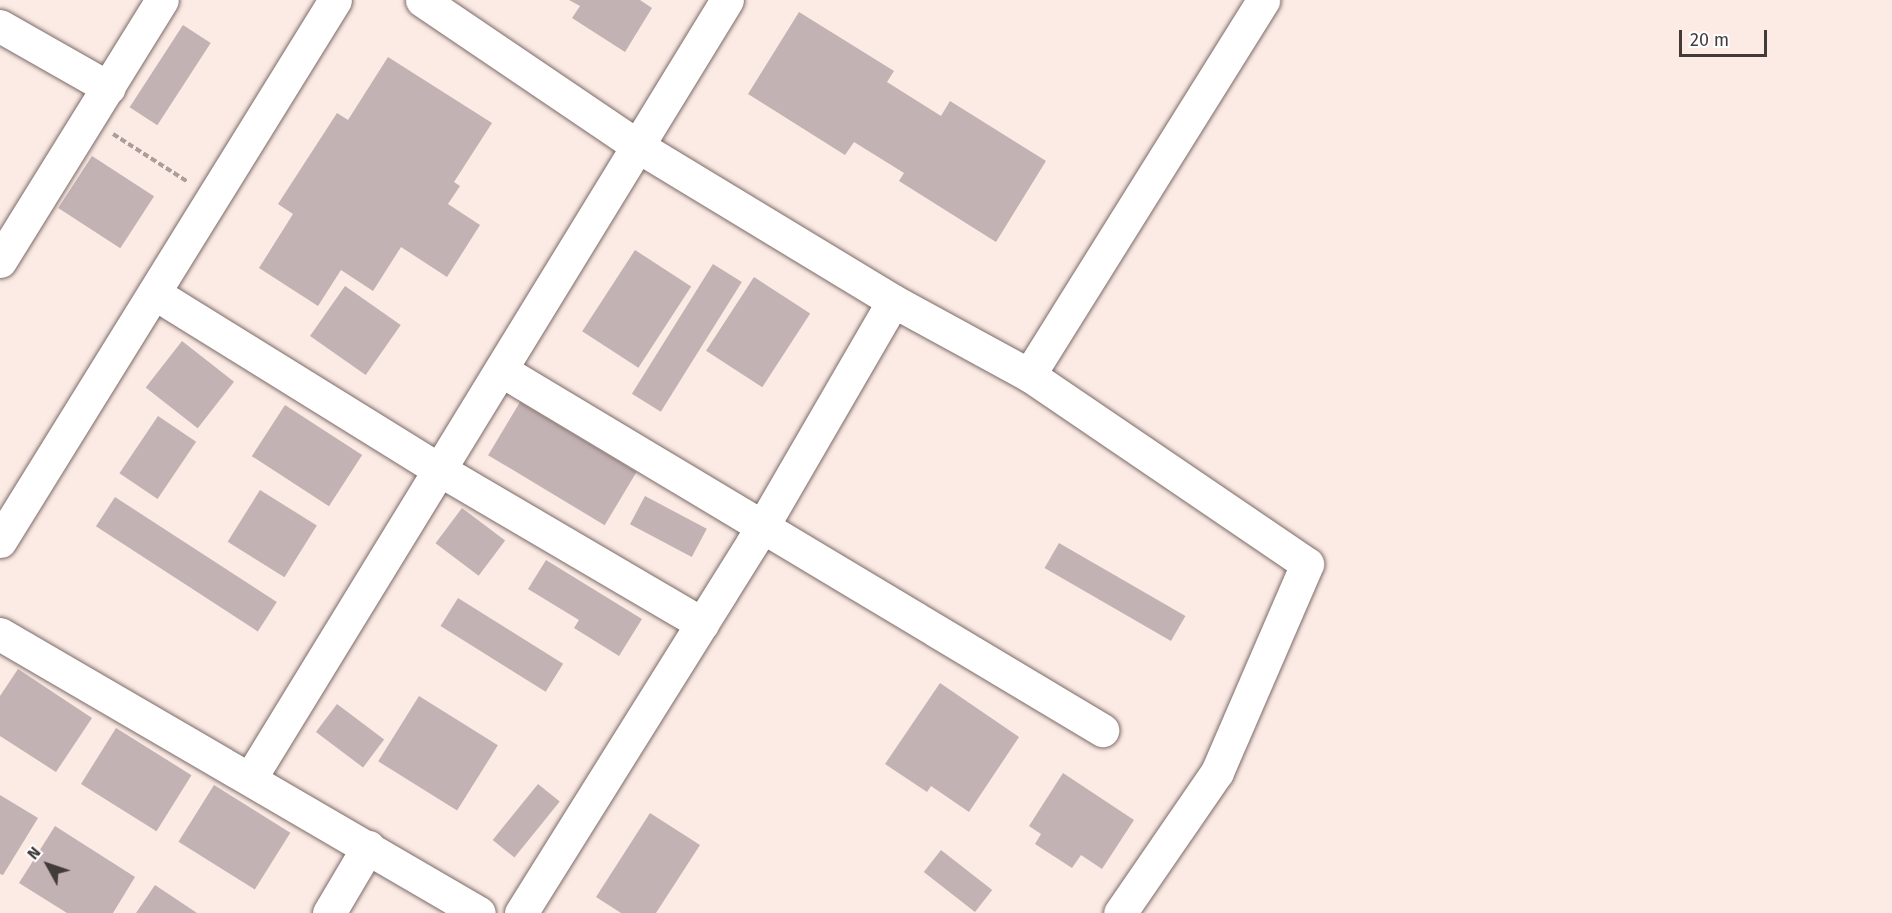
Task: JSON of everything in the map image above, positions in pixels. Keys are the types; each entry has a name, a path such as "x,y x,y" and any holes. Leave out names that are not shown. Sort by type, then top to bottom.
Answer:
{"street":[{"path":"0,261 162,0"},
{"path":"0,541 335,0"},
{"path":"423,0 639,147 893,301 1029,375 1307,564 1217,772 1120,913"},
{"path":"251,777 728,0"},
{"path":"1029,375 1263,0"},
{"path":"0,26 109,88"},
{"path":"154,293 440,470 702,624"},
{"path":"521,913 761,529 893,301"},
{"path":"501,370 761,529 1102,730"},
{"path":"0,634 251,777 479,913"},
{"path":"330,913 368,847"}],"path":[{"path":"89,119 214,198"}],"building":[{"path":"569,0 640,0 652,8 625,52 572,18 580,6"},
{"path":"799,12 894,71 887,82 941,116 950,101 1046,161 996,242 899,181 904,173 854,142 845,155 748,94"},
{"path":"183,25 211,43 157,125 130,107"},
{"path":"388,57 492,123 454,182 460,186 448,204 480,225 447,277 401,247 373,291 341,270 318,306 259,268 293,214 278,204 337,113 348,120"},
{"path":"92,156 154,196 120,248 58,208"},
{"path":"635,250 691,286 638,368 582,331"},
{"path":"713,264 742,282 661,412 632,394"},
{"path":"754,277 810,313 762,387 706,351"},
{"path":"345,286 401,325 366,375 310,336"},
{"path":"182,341 234,382 198,428 146,387"},
{"path":"520,402 637,472 605,525 488,455"},
{"path":"285,405 362,455 329,506 252,456"},
{"path":"158,416 196,442 158,499 119,473"},
{"path":"260,490 317,526 284,577 228,542"},
{"path":"645,496 707,529 692,557 630,524"},
{"path":"115,497 277,602 258,631 96,526"},
{"path":"462,508 505,540 479,576 436,543"},
{"path":"1059,543 1185,616 1171,641 1044,568"},
{"path":"546,560 642,619 619,656 574,628 579,620 528,589"},
{"path":"458,598 563,664 546,692 441,626"},
{"path":"18,669 92,718 56,772 0,736 0,696"},
{"path":"940,683 1019,737 969,812 931,786 927,792 885,764"},
{"path":"419,696 498,745 457,811 378,761"},
{"path":"337,704 384,740 363,767 316,732"},
{"path":"116,728 191,775 157,831 81,784"},
{"path":"1063,773 1134,820 1102,869 1081,855 1072,868 1035,844 1041,834 1029,826"},
{"path":"538,784 560,802 514,858 493,840"},
{"path":"214,785 290,833 255,890 178,842"},
{"path":"0,795 38,818 3,875 0,874"},
{"path":"650,813 700,845 656,913 621,913 596,897"},
{"path":"55,826 135,877 113,913 67,913 19,883"},
{"path":"941,850 992,890 975,912 924,872"},
{"path":"155,885 197,913 136,913"}]}
